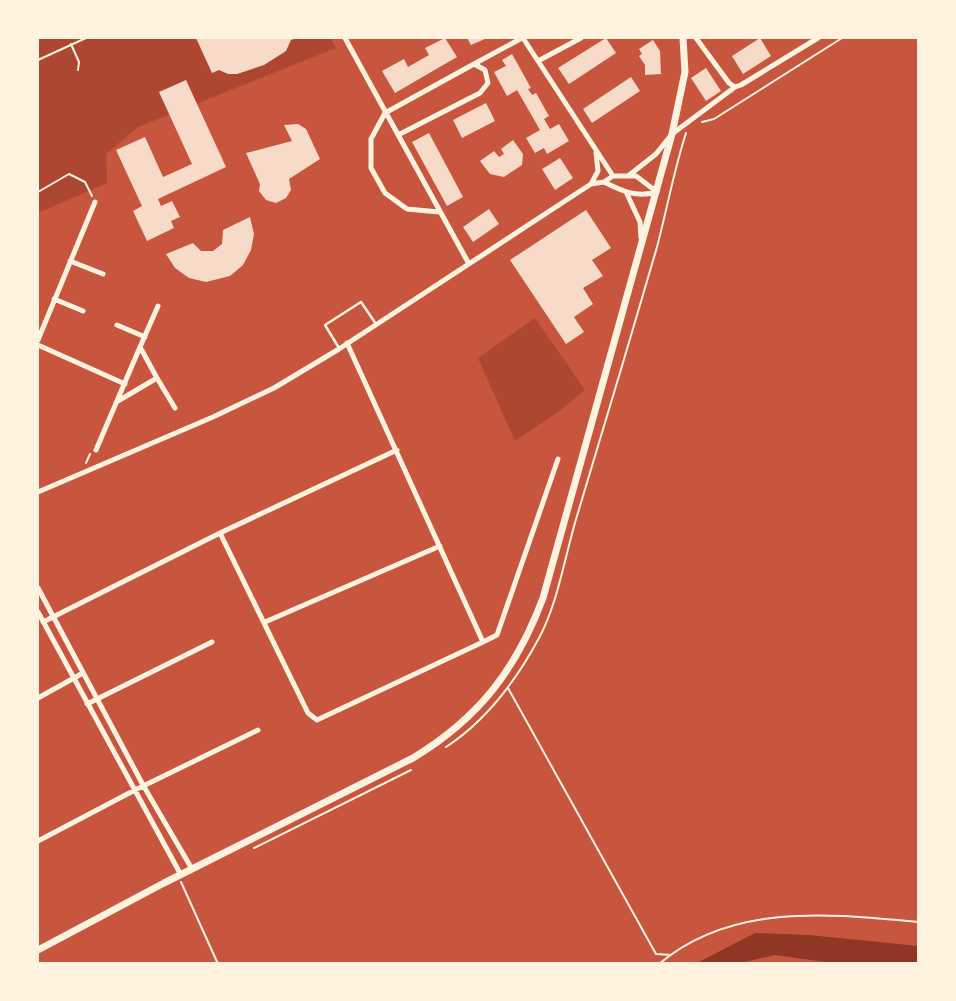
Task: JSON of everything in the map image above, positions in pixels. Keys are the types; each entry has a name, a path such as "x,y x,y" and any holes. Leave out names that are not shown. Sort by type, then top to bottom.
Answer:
{"street":[{"path":"345,38 469,264"},
{"path":"439,212 407,208 385,193 371,168 371,140 385,113 522,38 612,176"},
{"path":"538,61 581,38"},
{"path":"38,950 437,744 485,702 501,681 529,633 542,598 642,245 672,134 685,72 683,38"},
{"path":"696,38 729,83 735,86"},
{"path":"628,176 656,154 672,134 735,86 741,85 818,38"},
{"path":"398,135 480,93 488,83 485,70 474,64"},
{"path":"591,184 598,171 596,152"},
{"path":"38,492 213,417 274,388 339,349 591,184 604,182 612,176 636,176 657,192"},
{"path":"604,182 628,194 645,196 657,192"},
{"path":"628,194 640,222 642,245"},
{"path":"38,340 95,202"},
{"path":"70,261 103,274"},
{"path":"54,299 83,310"},
{"path":"96,450 158,306"},
{"path":"116,325 145,337"},
{"path":"347,343 484,642"},
{"path":"38,345 125,384"},
{"path":"140,347 175,408"},
{"path":"118,401 158,378"},
{"path":"43,622 220,533 397,450"},
{"path":"220,533 308,713 317,720 497,635 558,459"},
{"path":"265,622 440,546"},
{"path":"38,588 143,785 192,869"},
{"path":"38,612 180,875"},
{"path":"88,704 212,642"},
{"path":"38,698 83,674"},
{"path":"38,841 143,785 258,730"}],"lane":[{"path":"339,349 325,325 361,302 376,324"}],"path":[{"path":"38,60 86,38"},
{"path":"700,123 707,119 714,119 842,38"},
{"path":"71,44 79,62 78,70"},
{"path":"441,750 480,721 508,688 540,637 555,592 654,254 686,134 690,130"},
{"path":"38,192 69,174 85,182 95,202"},
{"path":"82,473 89,454 96,450"},
{"path":"508,688 656,954 671,955"},
{"path":"249,851 418,765"},
{"path":"180,875 182,884 218,964"},
{"path":"175,887 182,884"},
{"path":"659,964 671,955 720,928 746,921 805,914 843,915 918,922"}],"shaded area":[{"path":"38,38 331,38 336,48 138,127 106,154 107,183 38,213"},
{"path":"535,318 585,390 558,412 515,441 478,358"},
{"path":"755,933 809,935 918,946 918,963 840,964 775,955 740,963 697,963"}],"building":[{"path":"196,38 297,38 291,40 286,51 264,65 237,74 228,74 219,70 212,73"},
{"path":"445,38 457,57 395,93 382,71 404,59 408,67 429,55 425,48"},
{"path":"467,38 487,38 471,45"},
{"path":"606,38 616,53 569,84 558,68"},
{"path":"760,38 771,56 743,74 732,56"},
{"path":"653,40 660,51 661,74 645,75 645,65 639,56 642,54 639,49"},
{"path":"512,54 531,88 528,89 532,95 536,93 549,116 544,119 550,129 559,124 569,141 547,154 544,148 535,153 526,138 540,130 517,90 507,96 494,72 506,66 502,60"},
{"path":"706,68 721,91 706,101 691,78"},
{"path":"631,77 640,91 592,123 583,109"},
{"path":"186,80 226,167 158,199 161,206 172,201 180,217 171,221 174,228 147,241 133,211 142,206 116,150 145,137 163,177 192,164 159,92"},
{"path":"486,103 495,121 462,138 453,120"},
{"path":"298,124 306,129 320,159 289,179 291,190 286,198 276,203 266,200 259,191 260,184 246,153 292,141 284,125"},
{"path":"429,133 463,197 447,206 412,142"},
{"path":"513,140 523,154 522,165 504,177 490,174 480,161 494,151 499,157 504,154 501,149"},
{"path":"560,158 573,178 555,190 542,169"},
{"path":"489,209 499,224 473,242 463,227"},
{"path":"586,210 611,248 592,260 603,276 583,288 593,304 574,317 584,332 566,344 510,260"},
{"path":"250,217 254,234 251,250 243,265 230,276 206,282 189,278 175,268 166,254 193,243 201,251 213,251 222,244 223,230"}]}
